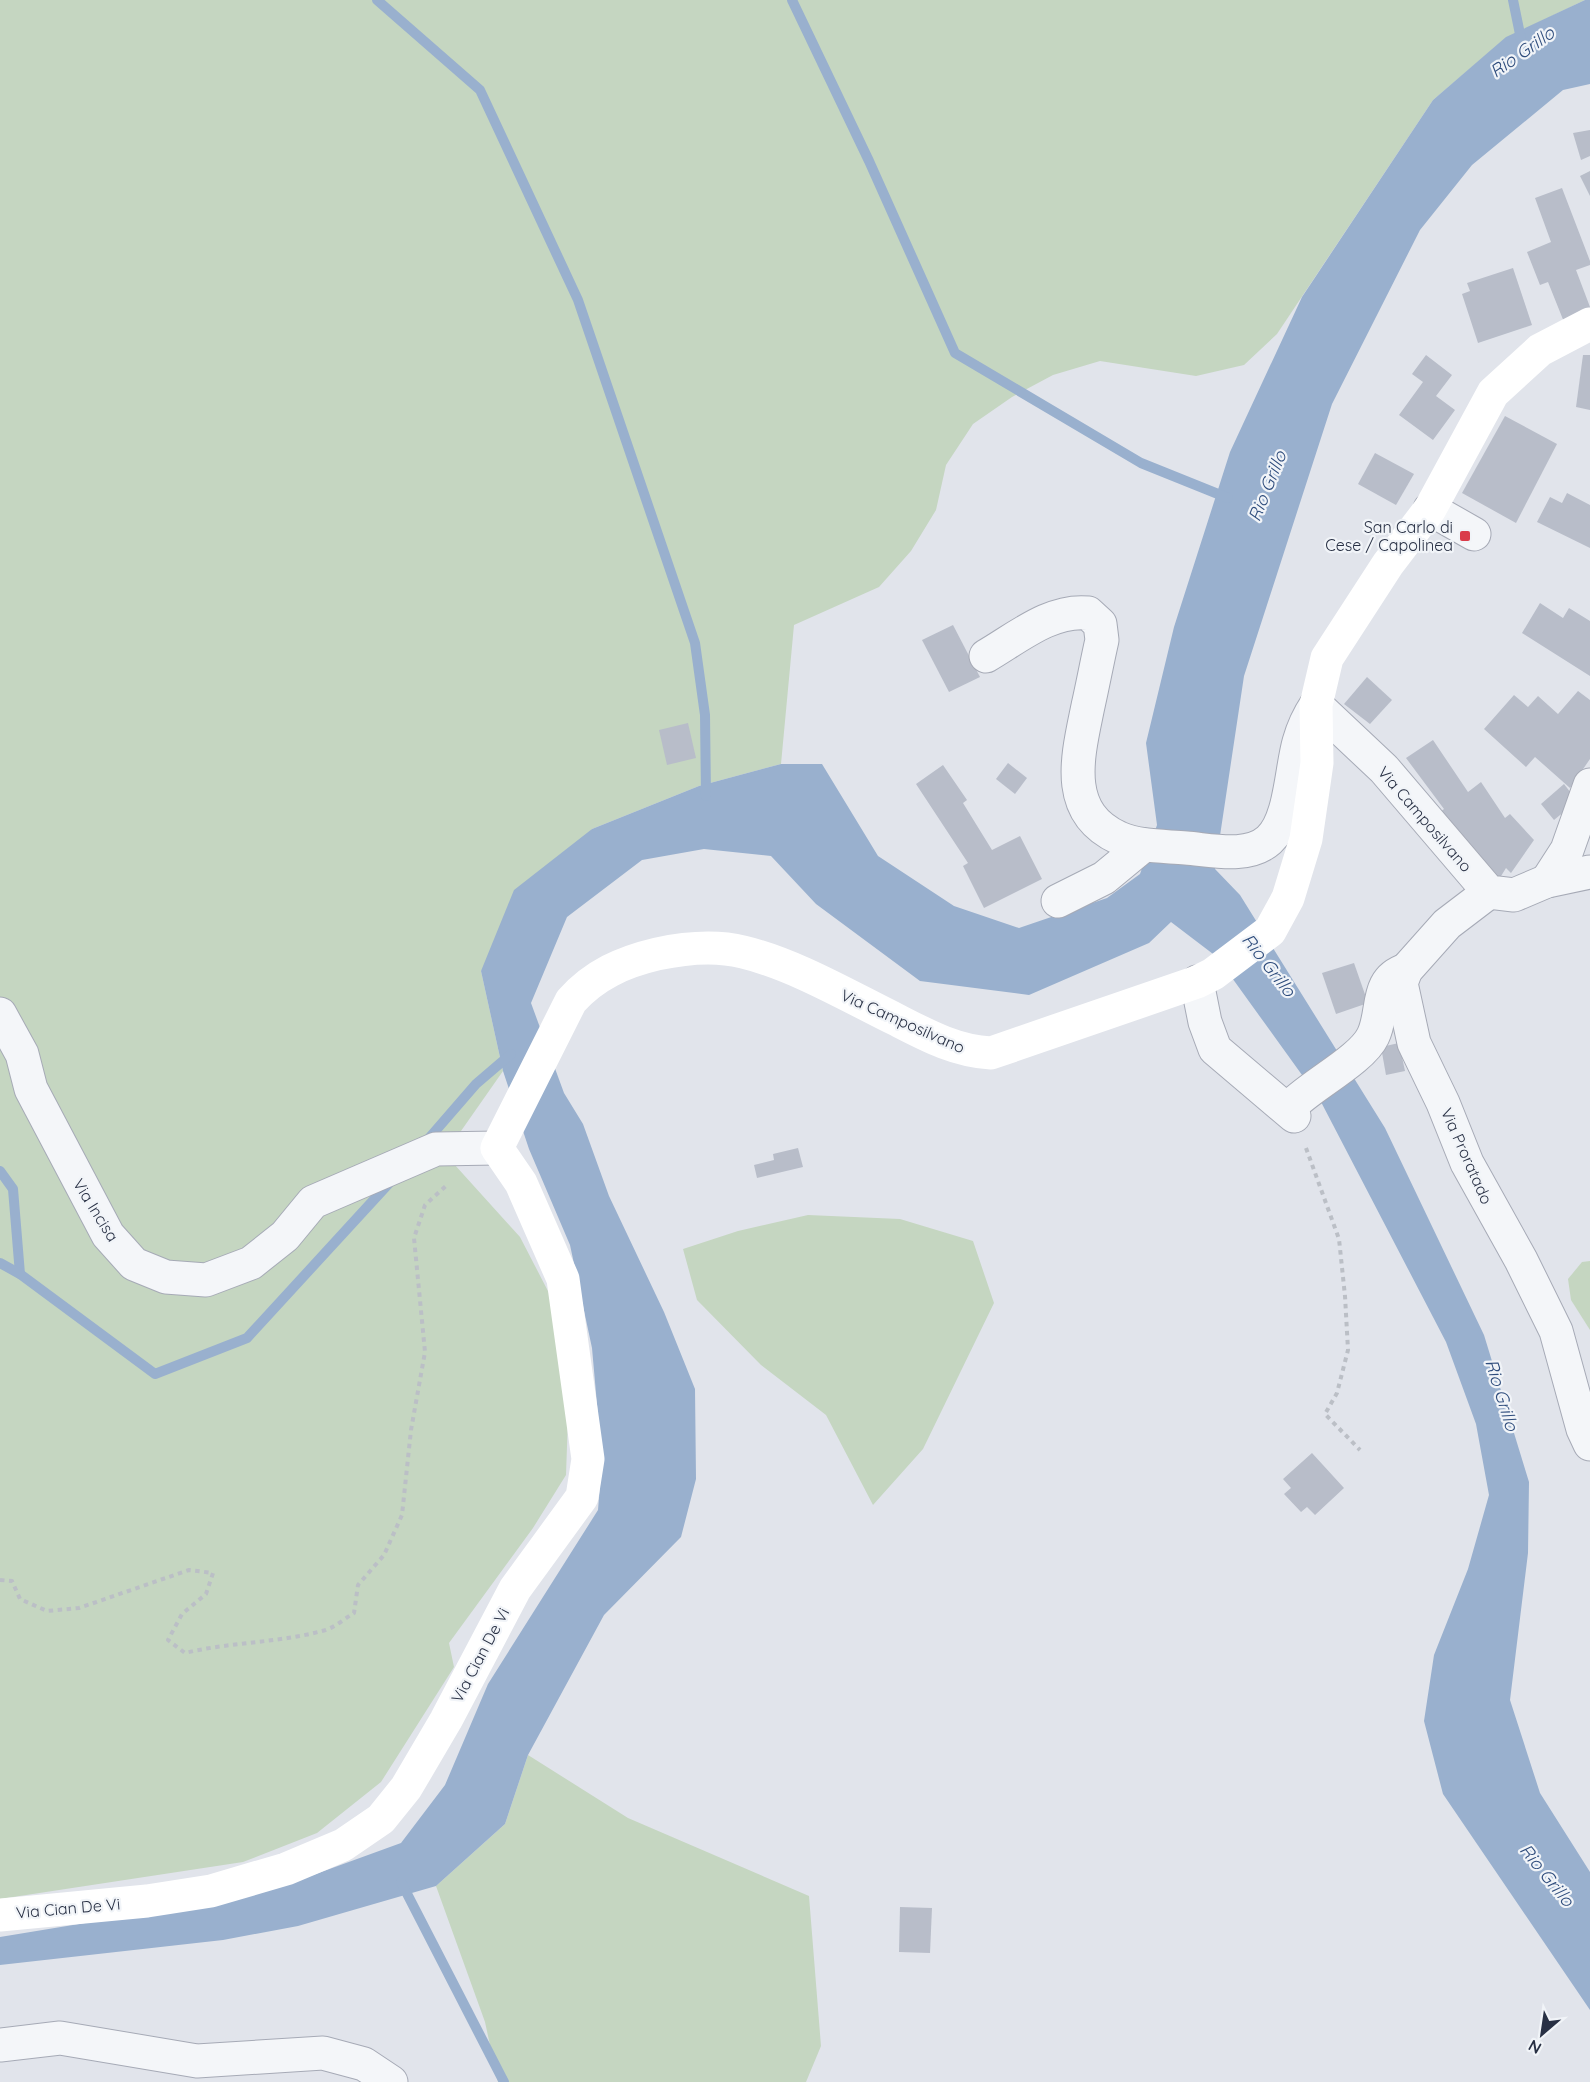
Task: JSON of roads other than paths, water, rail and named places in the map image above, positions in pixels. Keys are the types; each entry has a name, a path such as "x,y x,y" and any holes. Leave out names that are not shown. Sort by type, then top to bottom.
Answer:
{"street":[{"name":"Via Camposilvano","path":"496,1148 571,1001 586,985 609,970 645,957 687,947 743,952 804,974 939,1041 966,1051 991,1053 1205,978 1270,932 1288,898 1306,839 1317,763 1316,705 1327,658 1388,564 1430,509 1493,393 1540,350 1590,324"},
{"path":"1430,509 1474,534"},
{"name":"Via Camposilvano","path":"986,656 1049,619 1074,611 1088,613 1100,624 1102,640 1077,754 1077,776 1087,812 1101,828 1120,838 1144,845 1241,852 1257,848 1270,840 1282,824 1305,721 1316,705"},
{"name":"Via Camposilvano","path":"1316,705 1384,769 1489,892"},
{"path":"1547,881 1567,850 1590,785"},
{"path":"1058,901 1104,879 1144,845"},
{"path":"1205,978 1205,1022 1215,1048 1293,1108 1373,1038 1385,986 1394,974 1406,970 1447,924 1471,903 1489,892 1515,895 1547,881 1590,872"},
{"name":"Via Proratado","path":"1406,970 1401,983 1414,1043 1443,1104 1467,1163 1521,1260 1556,1331 1583,1429 1590,1444"},
{"name":"Via Incisa","path":"0,1014 22,1054 31,1089 108,1235 134,1264 166,1277 206,1280 251,1263 285,1236 313,1202 436,1149 496,1148"},
{"name":"Via Cian De Vi","path":"0,1915 147,1901 211,1891 286,1869 352,1839 381,1819 406,1788 446,1720 515,1589 582,1497 588,1459 563,1279 521,1183 496,1148"},
{"path":"0,2045 60,2038 197,2061 323,2054 364,2064 391,2082"}],"water":[{"name":"Rio Grillo","path":"1585,0 1590,0 1590,84 1563,90 1472,165 1420,230 1332,404 1244,676 1215,869 1240,895 1385,1128 1484,1335 1529,1482 1528,1553 1510,1700 1540,1793 1590,1872 1590,2010 1443,1794 1424,1721 1434,1655 1468,1569 1489,1495 1476,1424 1446,1342 1320,1100 1217,957 1171,922 1149,943 1029,995 920,981 816,904 771,856 704,849 642,860 567,917 531,1003 564,1093 583,1124 609,1196 664,1312 695,1389 696,1479 681,1537 604,1615 528,1755 505,1824 436,1886 298,1926 223,1940 0,1965 0,1937 152,1912 313,1875 401,1843 445,1785 488,1684 598,1510 602,1461 592,1348 570,1245 529,1149 503,1071 481,971 514,890 592,829 699,786 781,764 822,764 878,856 954,906 1019,928 1107,898 1140,874 1157,825 1146,743 1174,627 1230,452 1302,297 1433,100 1506,37"}],"waterway":[{"path":"377,0 480,90 578,300 695,643 705,715 706,796"},
{"path":"792,0 869,161 955,353 1141,463 1228,498"},
{"name":"Rio Grillo","path":"1513,0 1522,44"},
{"path":"424,1144 476,1084 511,1054"},
{"path":"0,1171 13,1189 20,1274"},
{"path":"0,1263 20,1274 155,1374 247,1338 392,1180"},
{"path":"401,1882 504,2082"}],"place":[{"name":"San Carlo di Cese / Capolinea","path":"1465,536"}]}
